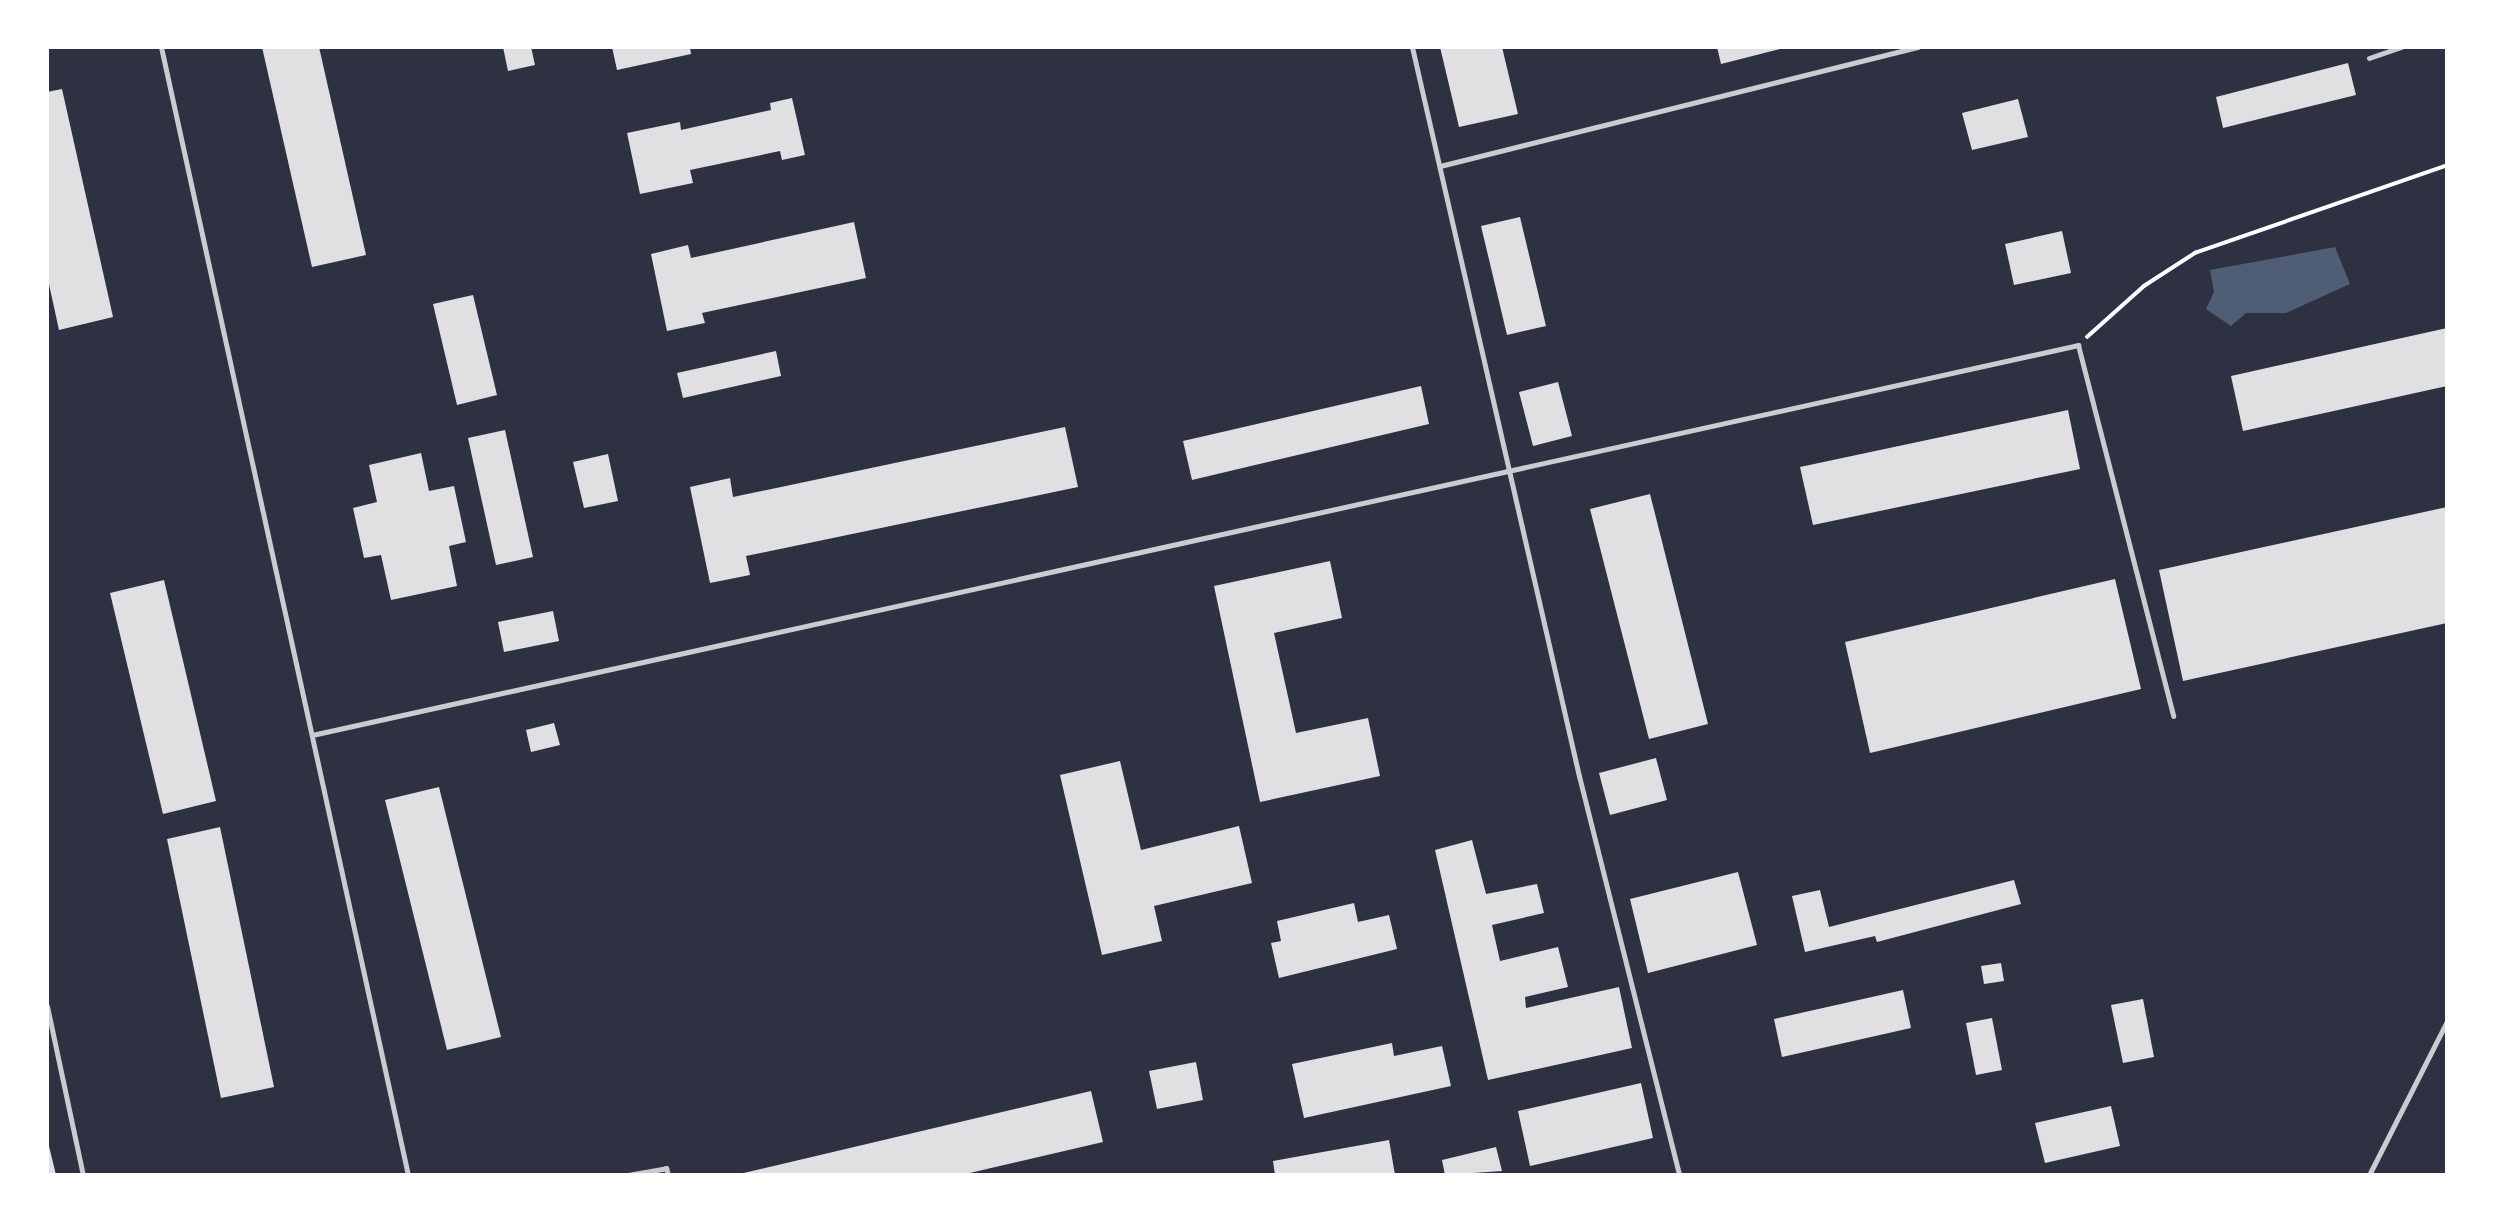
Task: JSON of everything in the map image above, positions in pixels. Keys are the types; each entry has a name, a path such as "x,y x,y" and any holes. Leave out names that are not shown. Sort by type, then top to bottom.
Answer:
{"lane":[{"path":"160,47 408,1175"},
{"path":"1412,47 1509,469 1679,1175"},
{"path":"1440,166 1918,47"},
{"path":"2369,58 2401,47"},
{"path":"312,735 2078,345 2173,716"},
{"path":"47,1006 83,1175"},
{"path":"2369,1175 2447,1021"},
{"path":"628,1175 666,1168 668,1175"}],"path":[{"path":"2078,345 2144,286 2195,253 2447,165"}],"water":[{"path":"2335,247 2350,284 2286,313 2246,313 2231,326 2206,309 2214,292 2210,270"}],"building":[{"path":"262,47 319,47 366,255 312,267"},
{"path":"503,47 531,47 535,65 508,71"},
{"path":"612,47 690,47 691,54 617,70"},
{"path":"1440,47 1502,47 1518,114 1459,127"},
{"path":"1717,47 1784,47 1784,48 1721,64"},
{"path":"2348,63 2356,95 2223,128 2216,97"},
{"path":"62,89 113,317 59,330 47,275 47,92"},
{"path":"792,98 805,155 782,160 780,151 690,170 693,183 640,194 627,133 680,122 681,130 771,110 770,103"},
{"path":"2018,99 2028,137 1972,150 1962,113"},
{"path":"1520,217 1546,326 1507,335 1481,226"},
{"path":"854,222 866,278 702,313 705,323 667,331 651,254 688,245 691,258"},
{"path":"2062,231 2071,273 2014,285 2005,244"},
{"path":"473,295 497,395 457,405 433,304"},
{"path":"2447,328 2447,386 2243,431 2231,376"},
{"path":"776,351 781,376 683,398 677,373"},
{"path":"1558,382 1572,436 1533,446 1519,392"},
{"path":"1421,386 1429,424 1192,480 1183,441"},
{"path":"2068,410 2080,469 1813,525 1800,467"},
{"path":"1065,427 1078,487 746,556 750,575 710,583 690,487 730,478 733,497"},
{"path":"505,430 533,557 496,565 468,438"},
{"path":"421,453 429,491 454,486 466,542 449,546 457,586 391,600 381,555 364,558 353,508 377,502 369,465"},
{"path":"608,454 618,501 584,508 573,462"},
{"path":"1650,494 1708,724 1649,739 1590,509"},
{"path":"2447,507 2447,623 2183,681 2159,570"},
{"path":"1330,561 1342,618 1274,633 1296,733 1368,718 1380,776 1260,802 1214,586"},
{"path":"2115,579 2141,689 1870,753 1845,642"},
{"path":"164,580 216,801 163,814 110,593"},
{"path":"553,611 559,641 504,652 498,622"},
{"path":"554,723 560,745 531,752 526,730"},
{"path":"1656,758 1667,800 1610,815 1599,773"},
{"path":"1120,761 1141,850 1239,826 1252,883 1154,906 1162,941 1102,955 1060,775"},
{"path":"439,787 501,1037 447,1050 385,800"},
{"path":"220,827 274,1087 221,1098 167,839"},
{"path":"1472,840 1486,894 1537,884 1544,913 1492,925 1500,961 1558,947 1568,987 1525,997 1526,1008 1619,987 1632,1048 1488,1080 1435,850"},
{"path":"1738,872 1757,945 1648,973 1630,899"},
{"path":"2014,880 2021,904 1877,942 1875,936 1805,952 1792,896 1820,890 1829,927"},
{"path":"1354,903 1358,922 1389,915 1397,949 1279,978 1271,943 1281,941 1277,921"},
{"path":"2001,963 2004,981 1984,984 1981,966"},
{"path":"1903,990 1911,1028 1782,1057 1774,1019"},
{"path":"2143,999 2154,1057 2123,1063 2111,1005"},
{"path":"1992,1018 2002,1070 1976,1075 1966,1023"},
{"path":"1392,1043 1394,1056 1442,1046 1451,1086 1304,1118 1292,1064"},
{"path":"1196,1062 1203,1100 1157,1109 1149,1071"},
{"path":"1641,1083 1653,1138 1530,1166 1518,1111"},
{"path":"1091,1091 1103,1142 961,1175 735,1175"},
{"path":"2111,1106 2120,1146 2045,1163 2035,1123"},
{"path":"1389,1140 1395,1175 1275,1175 1273,1161"},
{"path":"48,1142 56,1175 47,1175"},
{"path":"1496,1147 1502,1171 1445,1175 1442,1160"}]}
